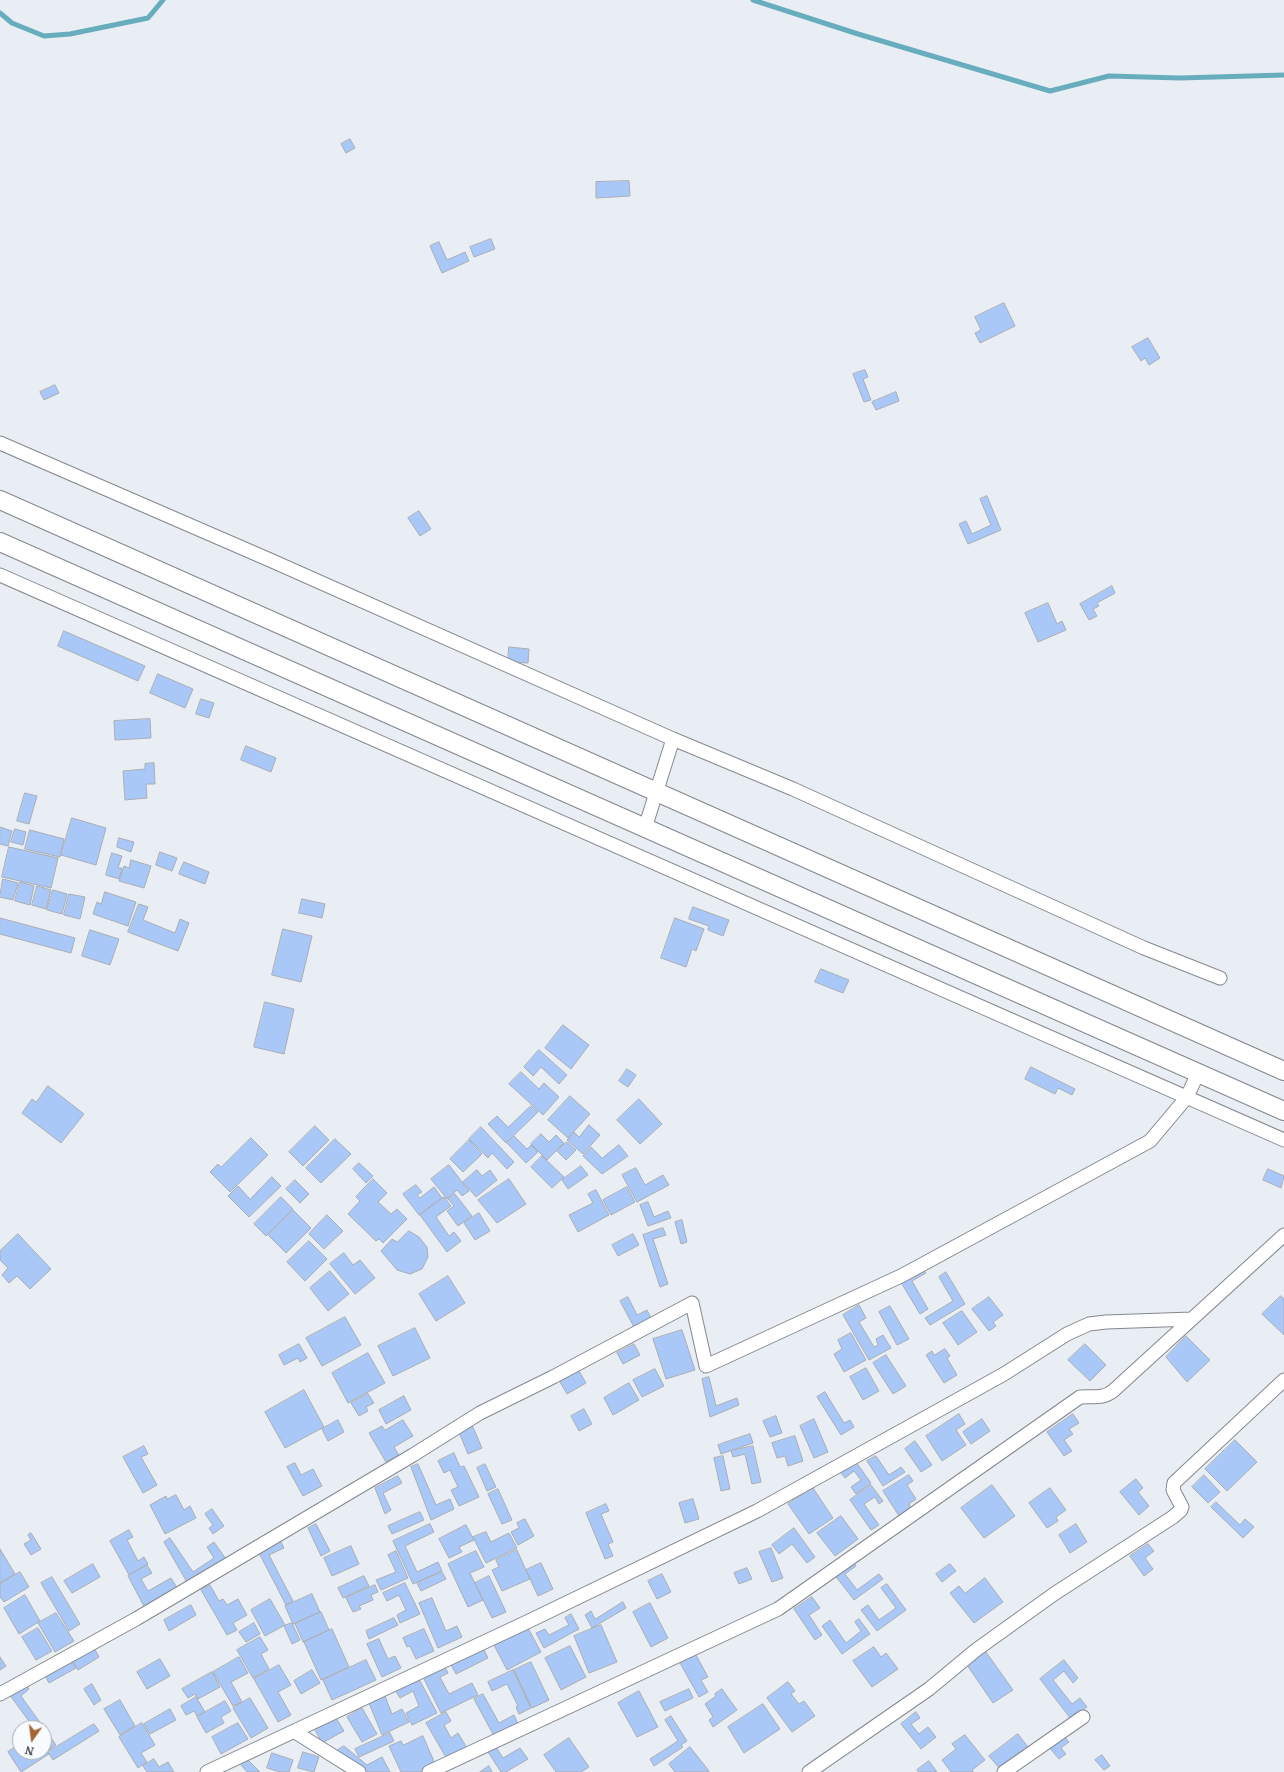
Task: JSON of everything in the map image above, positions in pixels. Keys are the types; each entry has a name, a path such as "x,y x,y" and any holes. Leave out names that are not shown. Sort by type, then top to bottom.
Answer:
{"main road":[{"path":"0,500 1284,1070"},
{"path":"0,542 1284,1111"}],"street":[{"path":"0,443 270,560 673,739 793,789 1144,948 1220,978"},
{"path":"0,575 1284,1140"},
{"path":"645,828 655,792 673,739"},
{"path":"0,1694 136,1619 406,1459 480,1413 554,1377 692,1303 706,1366 901,1276 1150,1141 1187,1097 1198,1073"},
{"path":"430,1772 778,1609 1080,1397 1106,1396 1284,1235"},
{"path":"207,1772 295,1732 757,1511 1004,1374 1067,1334 1089,1324 1192,1319"},
{"path":"809,1772 929,1689 976,1650 1054,1594 1173,1517 1181,1510 1182,1507 1173,1490 1174,1483 1284,1380"},
{"path":"1004,1772 1083,1717"},
{"path":"295,1732 359,1772"}],"building":[{"path":"350,139 355,148 346,153 341,144"},
{"path":"629,181 630,196 596,198 596,182"},
{"path":"491,239 495,249 474,257 470,247"},
{"path":"439,242 447,260 465,252 469,261 442,273 430,246"},
{"path":"1004,303 1015,326 980,343 975,333 981,330 975,317"},
{"path":"1148,338 1160,358 1149,365 1145,358 1141,361 1132,347"},
{"path":"865,370 868,377 863,379 871,400 864,402 853,374"},
{"path":"55,385 59,393 44,400 40,392"},
{"path":"896,392 899,401 876,410 872,402"},
{"path":"987,496 1001,530 968,544 959,524 966,521 972,534 991,525 980,499"},
{"path":"419,511 431,529 420,536 408,518"},
{"path":"1112,586 1115,593 1097,603 1099,606 1093,609 1097,616 1089,620 1080,604"},
{"path":"1048,603 1057,624 1062,621 1066,630 1038,642 1025,613"},
{"path":"64,631 145,666 138,681 58,646"},
{"path":"509,647 529,649 528,663 508,662"},
{"path":"158,674 193,689 185,708 150,693"},
{"path":"201,699 214,703 209,718 196,714"},
{"path":"150,719 151,738 115,740 114,721"},
{"path":"246,746 276,758 271,772 241,760"},
{"path":"154,763 155,784 146,784 147,798 125,800 123,771 145,769 145,764"},
{"path":"25,793 37,796 29,824 17,821"},
{"path":"72,818 106,828 96,865 61,855"},
{"path":"0,827 12,831 8,846 0,844"},
{"path":"15,829 26,832 23,845 11,842"},
{"path":"30,830 64,839 60,857 25,849"},
{"path":"119,838 134,842 131,852 117,847"},
{"path":"9,847 58,858 51,888 2,877"},
{"path":"160,852 177,858 172,871 156,865"},
{"path":"112,853 122,856 118,868 122,868 119,879 106,875"},
{"path":"131,860 151,866 144,888 119,881 124,866 129,868"},
{"path":"184,862 209,872 205,884 179,874"},
{"path":"3,879 18,883 13,900 0,897"},
{"path":"20,882 34,886 30,905 15,901"},
{"path":"37,886 51,890 46,909 32,905"},
{"path":"53,890 67,894 62,914 47,910"},
{"path":"105,892 136,902 128,926 93,914 97,902 101,904"},
{"path":"69,894 85,897 80,919 64,915"},
{"path":"302,899 325,904 322,918 299,913"},
{"path":"139,904 148,907 143,920 175,933 180,919 189,923 178,951 128,932"},
{"path":"693,907 729,920 723,936 708,930 709,926 689,919"},
{"path":"0,918 75,938 71,953 0,934"},
{"path":"675,918 704,929 696,951 692,949 686,967 661,958"},
{"path":"283,929 312,936 301,982 272,975"},
{"path":"90,930 119,939 110,965 82,956"},
{"path":"821,969 849,980 843,993 815,982"},
{"path":"265,1002 294,1009 284,1054 254,1047"},
{"path":"563,1025 589,1045 571,1069 545,1048"},
{"path":"539,1050 567,1075 559,1084 541,1067 533,1076 524,1067"},
{"path":"1031,1067 1075,1089 1072,1095 1058,1088 1055,1094 1025,1079"},
{"path":"627,1069 636,1075 628,1087 619,1081"},
{"path":"521,1072 539,1089 544,1083 559,1097 543,1115 509,1084"},
{"path":"48,1086 84,1114 61,1143 22,1113 32,1099 36,1102"},
{"path":"570,1096 590,1114 568,1138 548,1120"},
{"path":"639,1099 662,1124 640,1144 617,1120"},
{"path":"531,1106 538,1112 506,1143 488,1124 497,1116 508,1127"},
{"path":"589,1125 600,1135 583,1154 567,1140 574,1132 579,1137"},
{"path":"315,1126 329,1140 303,1166 289,1152"},
{"path":"481,1127 514,1162 507,1169 492,1153 488,1158 469,1139"},
{"path":"541,1134 549,1142 556,1135 564,1143 547,1160 531,1144"},
{"path":"514,1136 527,1149 531,1145 538,1152 526,1163 507,1143"},
{"path":"251,1138 268,1155 230,1192 210,1172 218,1164 221,1167"},
{"path":"335,1139 351,1154 321,1183 306,1168"},
{"path":"469,1140 482,1154 463,1172 450,1159"},
{"path":"567,1142 576,1150 566,1160 557,1151"},
{"path":"619,1145 628,1156 602,1174 583,1156 591,1147 602,1158"},
{"path":"542,1156 564,1177 552,1188 531,1167"},
{"path":"359,1163 373,1176 366,1183 353,1169"},
{"path":"449,1165 469,1191 462,1196 457,1190 447,1199 431,1179"},
{"path":"581,1166 588,1175 568,1189 562,1180"},
{"path":"636,1168 645,1185 663,1175 669,1185 637,1202 622,1175"},
{"path":"1268,1169 1284,1176 1281,1188 1263,1180"},
{"path":"477,1170 482,1176 490,1170 497,1180 476,1197 463,1182"},
{"path":"272,1177 281,1186 249,1217 228,1196 238,1186 250,1199"},
{"path":"373,1179 387,1193 378,1202 391,1214 397,1209 407,1219 383,1243 379,1239 376,1241 348,1214 360,1201 356,1197"},
{"path":"509,1179 526,1204 497,1223 478,1200"},
{"path":"295,1180 309,1194 300,1203 286,1189"},
{"path":"416,1185 422,1192 417,1195 420,1198 434,1187 442,1198 419,1215 403,1194"},
{"path":"627,1187 635,1202 611,1215 603,1200"},
{"path":"596,1190 609,1215 578,1232 569,1215 593,1203 588,1194"},
{"path":"455,1194 472,1216 458,1226 447,1211 454,1206 448,1199"},
{"path":"281,1197 293,1209 266,1236 254,1224"},
{"path":"444,1197 451,1206 436,1217 449,1236 454,1232 461,1241 447,1252 420,1215"},
{"path":"648,1202 654,1217 668,1211 671,1218 648,1226 640,1205"},
{"path":"293,1210 311,1228 286,1253 268,1235"},
{"path":"479,1213 490,1231 475,1240 464,1223"},
{"path":"327,1215 343,1231 324,1249 309,1234"},
{"path":"682,1220 687,1242 681,1244 675,1222"},
{"path":"663,1228 666,1235 653,1239 668,1284 660,1287 643,1235"},
{"path":"409,1231 419,1237 427,1247 428,1257 422,1269 410,1274 397,1270 381,1251 392,1239 397,1242"},
{"path":"18,1234 51,1269 30,1289 17,1276 9,1283 2,1275 8,1268 0,1260 0,1251"},
{"path":"633,1234 639,1245 618,1256 612,1245"},
{"path":"309,1241 327,1259 305,1281 287,1262"},
{"path":"344,1253 353,1265 360,1260 375,1278 355,1294 330,1264"},
{"path":"921,1266 926,1273 912,1281 928,1309 920,1314 899,1279"},
{"path":"330,1271 349,1294 328,1311 310,1288"},
{"path":"946,1272 965,1304 930,1325 925,1318 953,1301 939,1277"},
{"path":"448,1276 465,1303 436,1321 419,1294"},
{"path":"1281,1296 1284,1299 1284,1335 1262,1314"},
{"path":"628,1297 637,1315 647,1310 652,1320 635,1329 620,1301"},
{"path":"989,1297 1003,1315 993,1322 996,1326 989,1331 972,1309"},
{"path":"859,1305 866,1318 859,1322 874,1347 878,1345 876,1339 883,1335 891,1348 869,1360 843,1315"},
{"path":"890,1306 909,1339 897,1345 879,1312"},
{"path":"962,1311 977,1332 958,1345 943,1323"},
{"path":"345,1317 361,1345 322,1366 306,1338"},
{"path":"415,1328 430,1358 393,1376 378,1346"},
{"path":"682,1330 695,1370 666,1379 653,1339"},
{"path":"851,1333 866,1360 844,1372 834,1354 842,1349 838,1340"},
{"path":"1186,1336 1210,1360 1187,1382 1166,1357"},
{"path":"299,1344 307,1358 300,1362 298,1358 284,1365 279,1355"},
{"path":"634,1344 640,1355 623,1364 617,1353"},
{"path":"1085,1344 1106,1365 1090,1381 1068,1360"},
{"path":"945,1349 950,1356 947,1358 957,1375 944,1383 926,1355 932,1351 934,1355"},
{"path":"368,1353 385,1383 348,1403 332,1373"},
{"path":"886,1355 906,1386 893,1394 873,1363"},
{"path":"866,1368 879,1391 863,1400 850,1377"},
{"path":"655,1369 664,1386 642,1397 633,1380"},
{"path":"579,1371 586,1383 567,1394 560,1382"},
{"path":"709,1377 716,1406 737,1398 739,1405 710,1417 702,1379"},
{"path":"629,1383 639,1400 613,1415 604,1398"},
{"path":"304,1390 324,1427 285,1448 265,1412"},
{"path":"825,1392 844,1423 850,1420 854,1427 841,1435 817,1397"},
{"path":"368,1394 374,1403 366,1407 368,1411 359,1416 351,1403"},
{"path":"404,1396 411,1410 386,1424 379,1410"},
{"path":"584,1409 592,1424 579,1431 571,1416"},
{"path":"959,1414 965,1424 956,1430 966,1445 942,1461 926,1436"},
{"path":"1073,1414 1079,1423 1069,1429 1073,1434 1064,1440 1072,1451 1064,1456 1047,1432"},
{"path":"776,1416 782,1433 770,1437 763,1421"},
{"path":"814,1419 828,1452 814,1458 800,1426"},
{"path":"982,1419 990,1431 971,1444 963,1432"},
{"path":"338,1420 344,1432 328,1441 322,1429"},
{"path":"403,1420 413,1436 394,1447 399,1455 386,1462 369,1433 382,1426 385,1430"},
{"path":"472,1425 482,1448 468,1454 458,1430"},
{"path":"750,1434 753,1443 721,1454 718,1445"},
{"path":"795,1436 803,1461 788,1466 785,1456 777,1458 772,1443"},
{"path":"1235,1440 1257,1462 1227,1491 1205,1469"},
{"path":"915,1441 932,1465 921,1472 905,1449"},
{"path":"144,1446 148,1454 141,1457 157,1485 143,1493 123,1457"},
{"path":"753,1446 761,1482 752,1484 745,1454 733,1457 731,1451"},
{"path":"454,1453 460,1467 464,1466 479,1497 459,1506 451,1490 458,1487 450,1470 444,1473 438,1461"},
{"path":"723,1456 730,1489 721,1491 714,1458"},
{"path":"876,1456 889,1475 901,1467 905,1472 883,1486 867,1461"},
{"path":"856,1462 871,1483 856,1494 851,1487 861,1480 854,1471 845,1478 841,1473"},
{"path":"295,1463 301,1475 313,1469 322,1486 303,1496 287,1467"},
{"path":"418,1464 436,1505 450,1499 454,1509 431,1520 411,1467"},
{"path":"485,1464 496,1487 487,1491 477,1468"},
{"path":"909,1475 913,1481 907,1485 916,1499 909,1504 911,1509 899,1516 883,1491"},
{"path":"1204,1475 1220,1492 1208,1503 1192,1487"},
{"path":"398,1476 402,1483 383,1493 391,1510 385,1514 375,1488"},
{"path":"1136,1479 1143,1488 1138,1492 1149,1506 1139,1515 1120,1492"},
{"path":"871,1485 883,1501 879,1504 875,1497 864,1504 879,1525 871,1530 850,1500"},
{"path":"992,1485 1015,1516 984,1538 961,1508"},
{"path":"813,1488 833,1518 809,1534 788,1504"},
{"path":"1050,1488 1066,1510 1056,1517 1058,1521 1047,1528 1029,1503"},
{"path":"498,1489 512,1520 502,1524 488,1494"},
{"path":"176,1495 184,1510 190,1506 196,1518 165,1534 150,1505 166,1496 167,1499"},
{"path":"693,1499 699,1519 685,1523 679,1503"},
{"path":"1216,1502 1240,1525 1245,1519 1254,1527 1243,1538 1211,1507"},
{"path":"606,1504 609,1511 601,1514 613,1542 608,1544 613,1556 605,1559 586,1513"},
{"path":"212,1509 224,1526 213,1534 209,1528 213,1525 205,1514"},
{"path":"420,1512 424,1520 392,1534 388,1526"},
{"path":"841,1516 858,1539 835,1556 817,1533"},
{"path":"525,1519 534,1536 518,1545 511,1532 519,1528 517,1523"},
{"path":"316,1524 330,1551 321,1556 308,1528"},
{"path":"430,1524 434,1532 405,1546 417,1572 438,1562 442,1571 413,1584 393,1541"},
{"path":"1076,1524 1087,1542 1070,1553 1059,1535"},
{"path":"466,1525 474,1540 459,1547 462,1552 449,1558 439,1539"},
{"path":"794,1528 815,1557 807,1563 792,1544 779,1554 772,1545"},
{"path":"129,1530 133,1537 127,1540 138,1561 144,1557 148,1564 129,1575 110,1541"},
{"path":"486,1532 491,1542 509,1533 517,1548 486,1563 473,1537"},
{"path":"31,1533 41,1549 31,1555 24,1544 31,1540 28,1535"},
{"path":"170,1538 193,1572 214,1558 207,1547 214,1542 226,1559 188,1584 164,1542"},
{"path":"280,1540 284,1548 269,1555 293,1601 286,1605 258,1551"},
{"path":"1148,1544 1154,1551 1145,1558 1153,1569 1144,1576 1130,1556"},
{"path":"351,1546 359,1564 332,1576 324,1558"},
{"path":"771,1548 783,1578 772,1582 759,1552"},
{"path":"0,1549 15,1574 0,1583"},
{"path":"517,1550 530,1579 502,1591 492,1570 499,1567 496,1560"},
{"path":"396,1551 408,1578 381,1590 376,1580 396,1572 388,1555"},
{"path":"476,1551 484,1567 470,1573 483,1600 468,1607 448,1564"},
{"path":"853,1561 856,1566 845,1574 857,1590 879,1574 883,1579 854,1600 834,1574"},
{"path":"541,1563 553,1589 538,1596 526,1570"},
{"path":"93,1564 100,1577 72,1593 64,1581"},
{"path":"950,1564 956,1571 942,1582 936,1574"},
{"path":"147,1565 152,1573 141,1579 148,1591 171,1578 179,1591 146,1610 128,1576"},
{"path":"747,1568 752,1579 739,1584 734,1573"},
{"path":"20,1572 29,1587 4,1602 0,1597 0,1584"},
{"path":"442,1572 446,1579 421,1591 417,1583"},
{"path":"662,1574 671,1592 657,1599 648,1581"},
{"path":"364,1576 369,1586 343,1598 338,1588"},
{"path":"489,1576 506,1612 492,1618 475,1583"},
{"path":"52,1577 80,1624 69,1631 41,1583"},
{"path":"985,1578 1003,1602 974,1623 950,1593 959,1586 965,1593"},
{"path":"405,1583 420,1614 400,1623 397,1615 406,1610 399,1595 387,1601 383,1593"},
{"path":"887,1584 906,1610 877,1631 861,1610 868,1605 879,1620 896,1608 881,1588"},
{"path":"210,1585 219,1601 223,1599 227,1605 238,1599 247,1615 233,1623 237,1630 227,1635 201,1590"},
{"path":"375,1585 378,1592 371,1595 373,1600 359,1606 361,1609 353,1612 346,1598"},
{"path":"312,1594 320,1612 293,1624 285,1606"},
{"path":"25,1595 40,1621 19,1634 4,1608"},
{"path":"812,1597 820,1608 809,1615 822,1635 815,1640 794,1609"},
{"path":"432,1598 446,1631 457,1626 462,1637 438,1648 419,1603"},
{"path":"270,1599 285,1625 265,1636 251,1610"},
{"path":"623,1602 626,1608 592,1628 585,1615 591,1611 595,1619"},
{"path":"650,1603 668,1638 651,1647 633,1612"},
{"path":"191,1605 196,1615 169,1631 164,1620"},
{"path":"321,1612 329,1630 303,1642 295,1624"},
{"path":"56,1613 74,1641 55,1652 38,1623"},
{"path":"571,1614 579,1629 544,1648 536,1633 545,1629 549,1635 569,1625 565,1618"},
{"path":"394,1618 398,1625 369,1639 366,1631"},
{"path":"859,1619 870,1634 842,1654 822,1626 830,1620 846,1643 861,1631 855,1622"},
{"path":"254,1623 260,1634 246,1642 239,1632"},
{"path":"292,1623 300,1640 292,1644 284,1626"},
{"path":"601,1625 617,1662 589,1673 574,1636"},
{"path":"38,1628 52,1651 36,1660 22,1637"},
{"path":"528,1628 541,1652 507,1670 494,1645"},
{"path":"332,1629 349,1667 321,1680 304,1642"},
{"path":"424,1629 434,1651 416,1659 410,1646 407,1647 403,1638"},
{"path":"260,1637 268,1650 261,1654 269,1669 253,1678 237,1650"},
{"path":"379,1639 388,1659 395,1656 401,1668 382,1677 367,1644"},
{"path":"570,1646 586,1677 561,1690 545,1658"},
{"path":"874,1647 881,1657 886,1653 898,1669 872,1687 853,1661"},
{"path":"94,1648 99,1657 78,1670 73,1661"},
{"path":"483,1648 488,1658 456,1674 450,1663"},
{"path":"986,1652 1013,1690 993,1703 967,1665"},
{"path":"696,1655 708,1677 701,1680 708,1692 699,1697 680,1663"},
{"path":"0,1657 6,1666 0,1670"},
{"path":"239,1657 248,1673 231,1682 242,1702 233,1706 213,1672"},
{"path":"160,1659 170,1676 147,1689 137,1672"},
{"path":"71,1660 76,1668 49,1683 45,1676"},
{"path":"366,1660 376,1680 332,1700 323,1680"},
{"path":"1064,1660 1078,1678 1073,1683 1064,1671 1053,1680 1072,1704 1080,1698 1087,1707 1071,1719 1040,1679"},
{"path":"531,1662 549,1700 532,1708 514,1670"},
{"path":"279,1665 291,1685 278,1692 291,1715 278,1722 254,1679"},
{"path":"445,1667 448,1673 440,1677 449,1694 472,1683 478,1695 441,1713 423,1677"},
{"path":"312,1670 320,1683 301,1694 294,1681"},
{"path":"513,1670 531,1708 519,1714 516,1707 518,1706 507,1684 492,1691 488,1682"},
{"path":"212,1672 220,1687 198,1699 195,1694 188,1698 182,1689"},
{"path":"419,1679 437,1713 412,1725 406,1713 419,1706 413,1691 400,1698 395,1690"},
{"path":"24,1682 29,1689 21,1696 38,1720 28,1720 9,1694"},
{"path":"788,1682 795,1691 791,1694 799,1704 804,1701 815,1716 792,1732 767,1698"},
{"path":"92,1684 101,1700 94,1705 84,1689"},
{"path":"689,1689 693,1698 665,1711 660,1702"},
{"path":"722,1689 737,1710 713,1727 709,1720 713,1717 705,1704 716,1696 715,1694"},
{"path":"639,1691 658,1727 637,1737 618,1703"},
{"path":"483,1694 499,1723 514,1715 519,1726 495,1738 474,1699"},
{"path":"385,1696 392,1714 402,1709 409,1722 382,1735 369,1703"},
{"path":"196,1697 205,1712 197,1716 194,1711 186,1715 181,1706"},
{"path":"250,1698 268,1728 251,1738 233,1708"},
{"path":"120,1700 135,1726 120,1735 104,1709"},
{"path":"225,1701 231,1711 221,1717 224,1723 206,1733 197,1717"},
{"path":"763,1704 780,1729 744,1753 728,1727"},
{"path":"362,1708 377,1734 362,1742 347,1717"},
{"path":"170,1709 176,1720 150,1734 144,1724"},
{"path":"446,1712 451,1721 444,1725 451,1738 458,1733 467,1748 447,1759 426,1723"},
{"path":"916,1712 920,1718 911,1724 919,1734 928,1727 936,1737 921,1749 901,1724"},
{"path":"671,1716 687,1741 681,1745 683,1747 654,1766 650,1759 678,1741 665,1720"},
{"path":"336,1718 344,1731 322,1743 315,1730"},
{"path":"142,1723 155,1745 141,1753 147,1762 138,1768 119,1737"},
{"path":"238,1723 248,1739 221,1754 212,1737"},
{"path":"94,1724 99,1731 53,1760 52,1750"},
{"path":"390,1733 394,1741 359,1757 355,1749"},
{"path":"1018,1734 1028,1747 1000,1769 989,1756"},
{"path":"965,1735 985,1760 972,1770 974,1772 951,1772 942,1760 956,1749 952,1744"},
{"path":"1063,1735 1069,1742 1061,1748 1066,1754 1059,1759 1048,1746"},
{"path":"423,1736 436,1766 422,1772 401,1772 389,1746 401,1741 403,1745"},
{"path":"569,1738 589,1767 581,1772 556,1772 544,1755"},
{"path":"52,1739 56,1745 52,1748"},
{"path":"344,1746 367,1765 382,1757 390,1772 366,1772 335,1752"},
{"path":"496,1747 503,1758 520,1748 528,1759 506,1772 501,1772 488,1752"},
{"path":"690,1747 709,1772 675,1772 669,1764"},
{"path":"12,1749 12,1758 8,1752"},
{"path":"303,1752 319,1757 314,1772 298,1768"},
{"path":"272,1753 293,1760 289,1772 280,1772 267,1768"},
{"path":"1102,1755 1110,1766 1104,1770 1095,1760"},
{"path":"154,1759 159,1767 168,1762 174,1772 147,1772 143,1766"},
{"path":"247,1759 260,1772 247,1772 241,1765"},
{"path":"13,1760 40,1760 21,1772"},
{"path":"929,1761 937,1772 919,1772 917,1770"},
{"path":"489,1766 492,1772 480,1772"}],"waterway":[{"path":"0,13 12,23 44,36 70,34 148,18 163,0"},
{"path":"753,0 858,34 1050,91 1109,76 1180,78 1284,75"}]}
